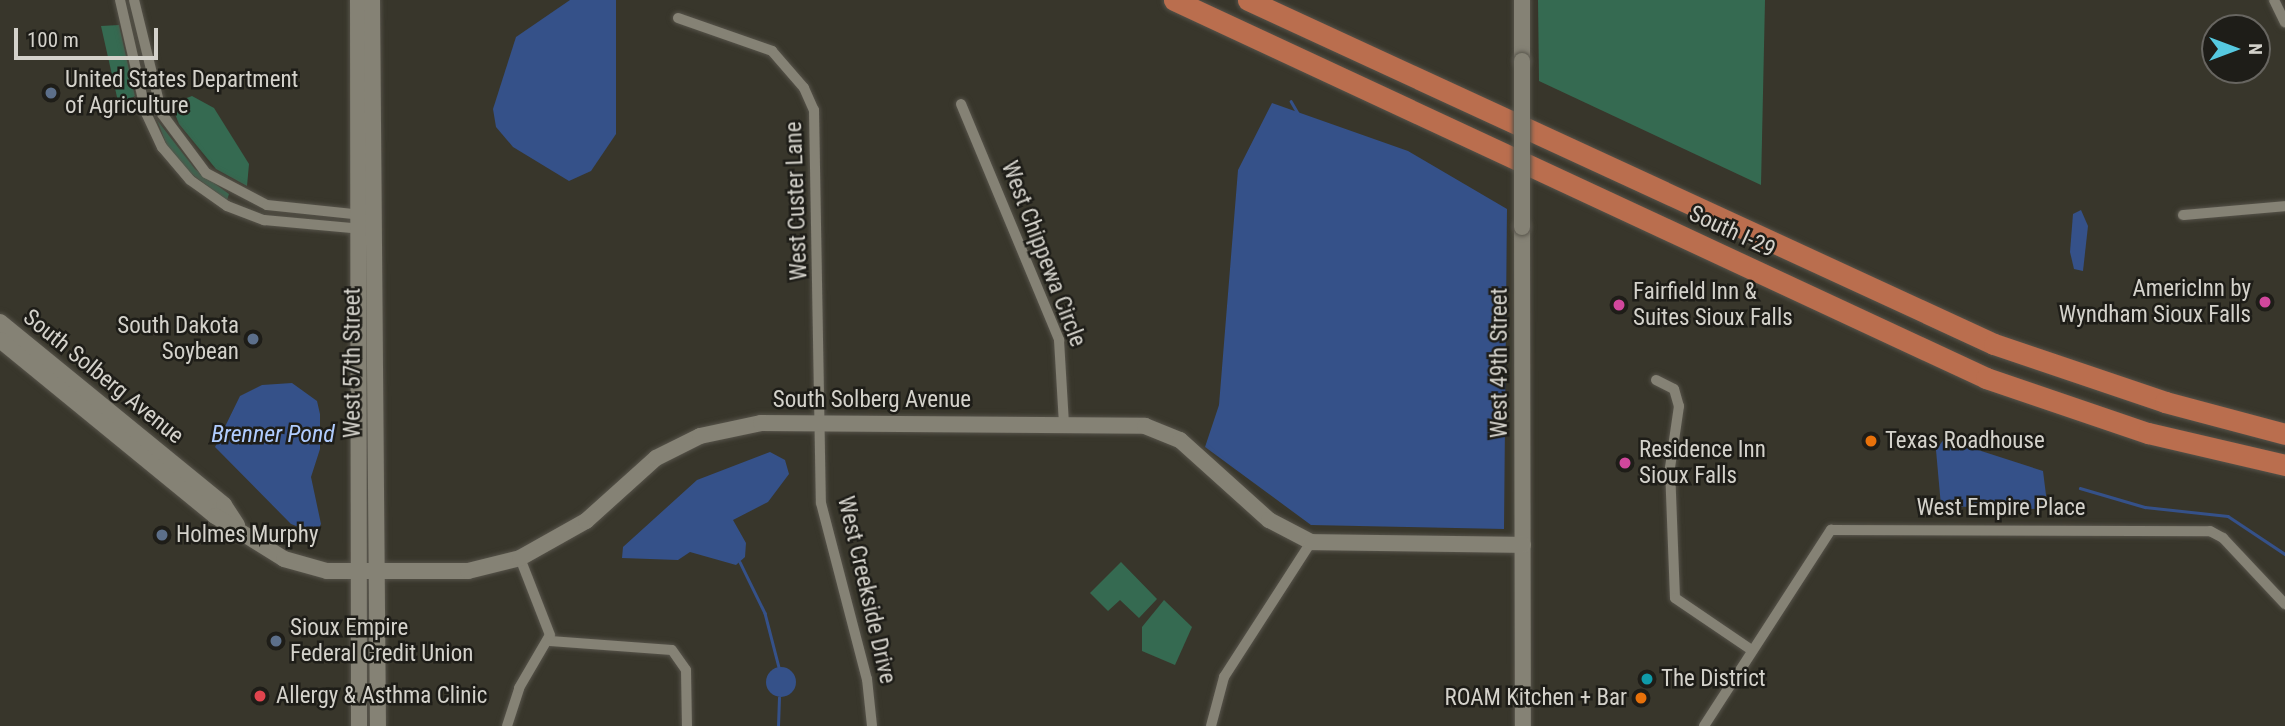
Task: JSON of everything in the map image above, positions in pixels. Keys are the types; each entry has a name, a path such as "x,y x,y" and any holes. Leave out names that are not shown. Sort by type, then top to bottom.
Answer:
{"highway":[{"name":"South I-29","path":"1174,0 1943,359 2148,433 2285,465"},
{"name":"South I-29","path":"1248,0 1803,261 2005,348 2172,405 2285,434"},
{"path":"2172,405 2285,421"},
{"path":"2148,433 2285,475"}],"main road":[{"name":"West 57th Street","path":"358,0 356,222 359,726"},
{"name":"West 57th Street","path":"372,0 378,726"},
{"name":"West 49th Street","path":"1522,0 1523,726"},
{"name":"South Solberg Avenue","path":"0,322 224,505 237,524"},
{"name":"South Solberg Avenue","path":"0,340 215,516 237,524 292,563 357,572 468,571 520,558 586,521 656,457 700,436 761,423 1064,423 1144,426 1172,436 1269,520 1311,542 1523,545"}],"street":[{"path":"120,0 146,113 190,180 228,206 264,220 375,222"},
{"path":"134,0 163,114 206,173 267,205 356,222"},
{"path":"2274,0 2285,23"},
{"name":"West Custer Lane","path":"678,18 772,51 804,88 814,110 821,422"},
{"name":"West Chippewa Circle","path":"961,104 1059,340 1064,423"},
{"path":"2183,215 2285,206"},
{"path":"1656,380 1674,389 1679,406 1670,468 1675,598 1750,649"},
{"name":"West Creekside Drive","path":"821,422 824,524 867,679 872,726"},
{"name":"West Empire Place","path":"1704,726 1820,540 1848,529 2210,531 2223,537 2285,604"},
{"path":"1211,726 1224,677 1311,542"},
{"path":"507,726 519,688 550,641 549,623 520,558"},
{"path":"550,641 672,650 685,664 687,726"}],"green space":[{"path":"1538,0 1765,0 1761,185 1539,81"},
{"path":"119,25 135,96 119,106 101,26"},
{"path":"192,96 214,108 249,164 247,186 216,169 179,124 171,104"},
{"path":"157,120 195,169 229,194 227,200 190,173 167,146"},
{"path":"1121,562 1157,599 1139,618 1120,600 1108,611 1090,593"},
{"path":"1164,600 1192,627 1175,665 1142,651 1142,627"}],"water":[{"path":"570,0 616,0 616,134 591,171 569,181 513,147 496,127 493,109 516,37"},
{"path":"1272,103 1408,151 1507,209 1504,529 1311,525 1205,447 1219,405 1238,170"},
{"path":"2081,210 2088,226 2083,271 2074,269 2070,252 2073,214"},
{"name":"Brenner Pond","path":"292,383 317,401 320,414 320,449 311,477 321,524 316,534 291,524 215,447 240,396 262,385"},
{"path":"1944,439 2043,471 2047,503 2038,509 1941,506 1936,450"},
{"path":"770,452 785,460 789,474 768,502 733,520 746,543 745,557 736,565 690,552 678,560 622,558 623,547 697,480"},
{"path":"781,667 787,668 795,676 795,688 787,696 781,697 775,696 767,688 766,682 767,676 775,668"}],"waterway":[{"path":"1291,101 1298,113"},
{"path":"2080,488 2145,507 2228,516 2285,554"},
{"path":"740,562 765,613 779,667"},
{"path":"778,726 779,698"}],"place":[{"name":"United States Department of Agriculture","path":"51,93"},
{"name":"AmericInn by Wyndham Sioux Falls","path":"2265,302"},
{"name":"Fairfield Inn & Suites Sioux Falls","path":"1619,305"},
{"name":"South Dakota Soybean","path":"253,339"},
{"name":"Texas Roadhouse","path":"1871,441"},
{"name":"Residence Inn Sioux Falls","path":"1625,463"},
{"name":"Holmes Murphy","path":"162,535"},
{"name":"Sioux Empire Federal Credit Union","path":"276,641"},
{"name":"The District","path":"1647,679"},
{"name":"Allergy & Asthma Clinic","path":"260,696"},
{"name":"ROAM Kitchen + Bar","path":"1641,698"}]}
